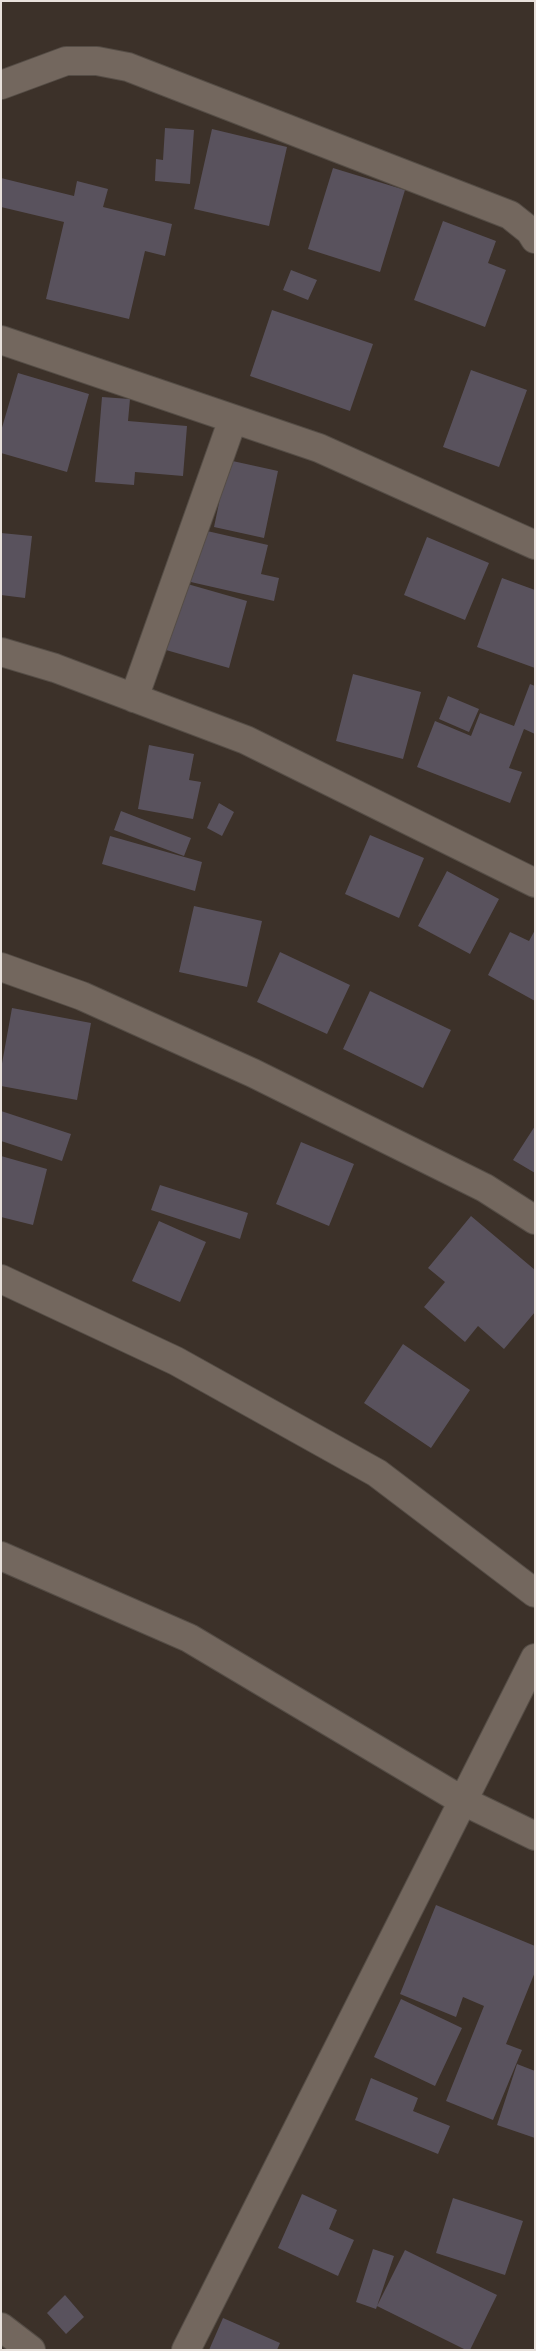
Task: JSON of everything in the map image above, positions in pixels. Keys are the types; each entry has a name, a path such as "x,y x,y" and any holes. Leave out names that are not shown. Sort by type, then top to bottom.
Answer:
{"street":[{"path":"1,85 66,61 97,61 128,68 510,215 530,231 535,239"},
{"path":"1,340 318,448 535,545"},
{"path":"134,698 233,419"},
{"path":"1,652 54,668 246,740 535,883"},
{"path":"1,967 82,996 253,1073 485,1188 535,1220"},
{"path":"1,1278 176,1361 377,1473 535,1593"},
{"path":"1,1556 189,1638 463,1800 535,1836"},
{"path":"186,2350 535,1658"},
{"path":"1,2327 31,2350"}],"building":[{"path":"165,128 194,130 190,184 155,181 156,159 163,160"},
{"path":"212,129 287,147 269,226 194,209"},
{"path":"333,168 405,190 380,272 308,249"},
{"path":"1,178 74,196 77,181 108,189 103,207 172,224 165,256 145,251 129,319 46,299 64,222 1,207"},
{"path":"443,221 496,241 488,263 506,270 485,327 414,300"},
{"path":"291,270 317,280 308,300 283,290"},
{"path":"272,310 373,344 350,411 250,376"},
{"path":"471,370 527,390 499,467 443,447"},
{"path":"18,373 89,394 67,472 1,453 1,431"},
{"path":"102,397 130,399 128,421 187,426 183,476 135,472 134,485 95,482"},
{"path":"228,460 278,471 264,538 214,527"},
{"path":"194,528 268,545 261,574 279,578 274,601 182,580"},
{"path":"1,533 32,536 25,598 1,595"},
{"path":"427,537 489,563 465,620 404,595"},
{"path":"502,578 535,590 535,668 477,647"},
{"path":"184,583 247,601 229,668 166,650"},
{"path":"353,674 421,692 403,759 336,741"},
{"path":"530,684 535,686 535,734 524,729 509,768 522,772 510,803 417,767 435,721 471,736 480,713 514,726"},
{"path":"448,696 479,709 469,732 439,719"},
{"path":"149,745 194,754 189,780 201,782 193,819 138,809"},
{"path":"219,803 234,812 222,836 207,828"},
{"path":"121,811 191,838 184,856 114,830"},
{"path":"370,835 424,858 399,918 345,894"},
{"path":"110,836 202,862 195,891 102,864"},
{"path":"447,871 499,899 470,954 418,926"},
{"path":"194,906 262,921 247,987 179,972"},
{"path":"535,930 535,1001 488,975 510,932 529,941"},
{"path":"280,952 350,985 327,1034 257,1002"},
{"path":"370,991 451,1030 423,1088 343,1049"},
{"path":"12,1008 91,1023 77,1100 1,1086 1,1069"},
{"path":"1,1111 71,1134 62,1161 1,1141"},
{"path":"535,1126 535,1173 513,1160"},
{"path":"301,1142 354,1164 329,1226 276,1204"},
{"path":"1,1156 47,1169 33,1225 1,1217"},
{"path":"160,1185 248,1213 240,1239 151,1210"},
{"path":"471,1216 535,1270 535,1312 504,1349 478,1326 465,1342 424,1307 445,1282 428,1268"},
{"path":"159,1221 206,1242 180,1302 132,1281"},
{"path":"403,1344 470,1390 431,1448 364,1403"},
{"path":"436,1905 535,1946 535,1972 506,2044 522,2050 493,2120 446,2101 484,2006 463,1997 456,2017 400,1994"},
{"path":"401,1999 462,2028 435,2086 374,2057"},
{"path":"517,2064 535,2071 535,2138 497,2125"},
{"path":"371,2078 418,2098 413,2111 450,2126 438,2154 355,2120"},
{"path":"302,2194 337,2210 329,2229 354,2240 338,2276 278,2248"},
{"path":"453,2198 523,2221 505,2275 436,2253"},
{"path":"373,2249 394,2256 376,2309 356,2302"},
{"path":"405,2250 497,2295 470,2350 466,2350 377,2306"},
{"path":"65,2295 84,2317 66,2334 47,2313"},
{"path":"223,2318 280,2343 277,2350 209,2350"}]}
